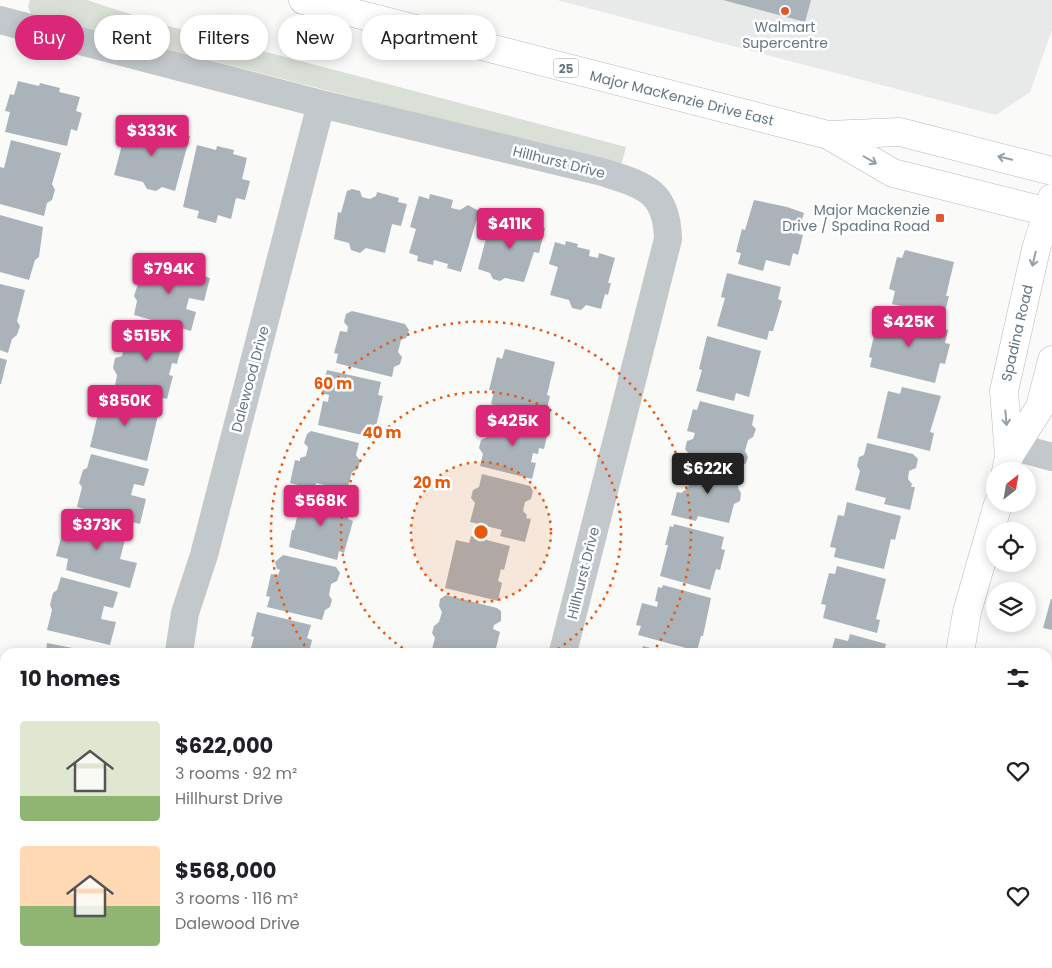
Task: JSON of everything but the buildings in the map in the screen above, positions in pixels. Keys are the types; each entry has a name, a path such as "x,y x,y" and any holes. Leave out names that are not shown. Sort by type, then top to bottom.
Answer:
{"main road":[{"name":"Major MacKenzie Drive East","path":"303,0 828,135 893,173 1051,208"},
{"name":"Major MacKenzie Drive East","path":"828,135 900,132 1052,171"},
{"name":"Spadina Road","path":"1010,458 1004,391 1036,249 1051,208"},
{"path":"1010,458 1040,407 1052,360"},
{"path":"961,648 967,612 996,512"}],"street":[{"name":"Hillhurst Drive","path":"0,20 321,104 602,172 629,181 653,194 663,205 668,219 668,239 565,648"},
{"name":"Dalewood Drive","path":"180,648 184,613 204,555 321,104"},
{"path":"1010,458 1052,457"}],"shaded area":[{"path":"30,0 87,0 133,15 94,15 94,30 84,28 84,15 35,15 31,14 28,7"},
{"path":"557,0 1052,0 1052,30 1030,92 996,115"},
{"path":"170,26 180,29 180,52 170,50"},
{"path":"268,52 278,55 278,60 297,60 626,147 621,166 210,60 268,60"}],"place":[{"name":"Walmart Supercentre","path":"785,11"},
{"name":"Major Mackenzie Drive / Spadina Road","path":"940,218"}]}
